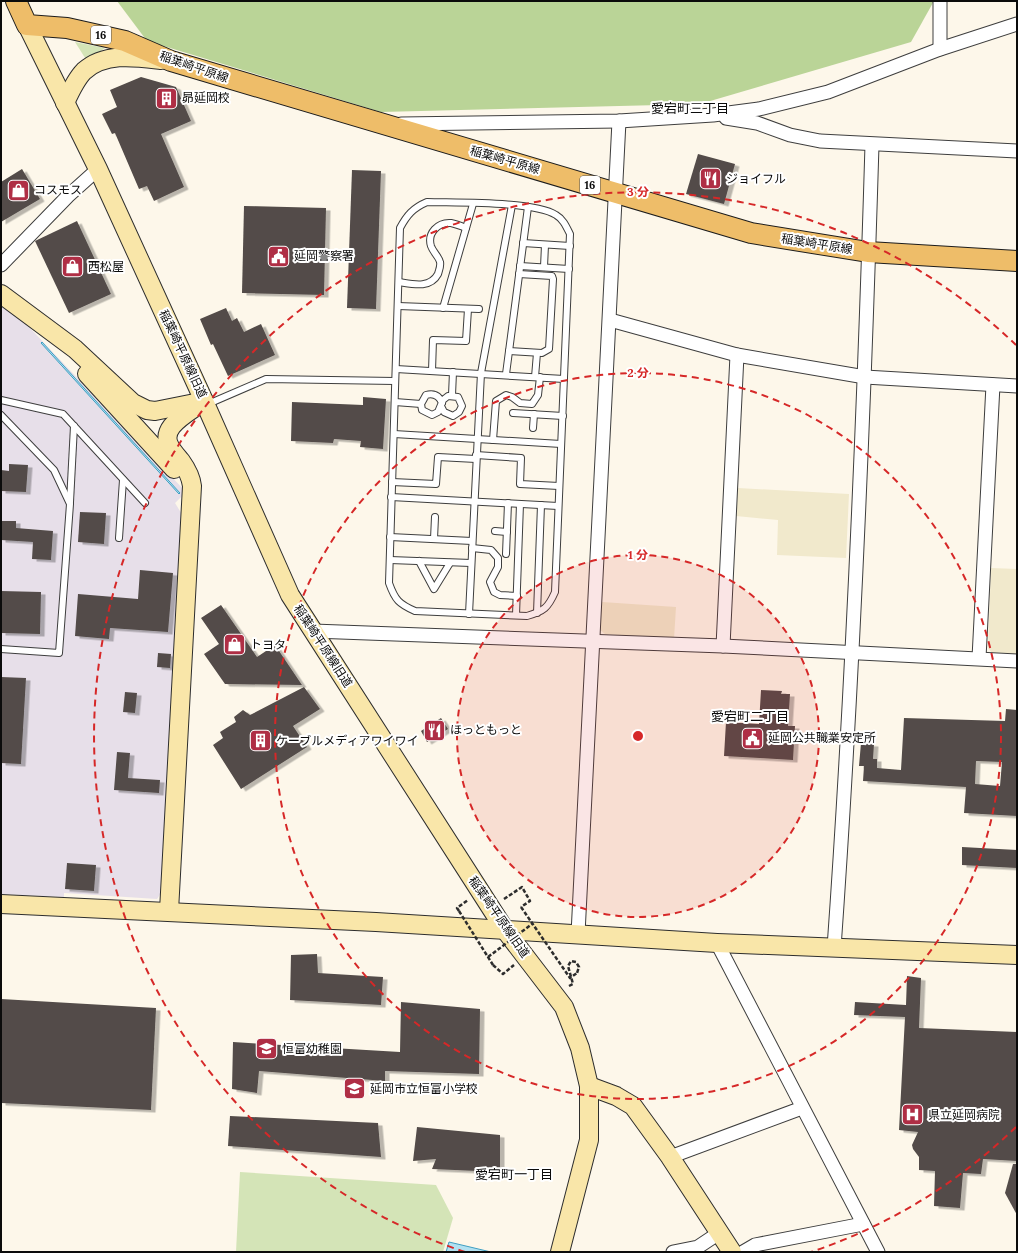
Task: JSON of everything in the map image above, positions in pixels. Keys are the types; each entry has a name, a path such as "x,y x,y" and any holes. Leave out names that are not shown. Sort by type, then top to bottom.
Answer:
{"main road":[{"path":"16,1 27,25"},
{"name":"稲葉崎平原線","path":"27,25 67,28 126,40 171,61 751,233 868,252 1017,261"}],"street":[{"path":"940,1 940,49"},
{"path":"383,124 619,121 713,115 759,109 828,92 940,49 1017,24"},
{"name":"稲葉崎平原線旧道","path":"27,25 98,169 205,403 290,595 505,930 564,1007 580,1048 589,1086 589,1140 560,1252"},
{"path":"65,103 84,71 98,63 118,57 171,61"},
{"path":"713,115 757,123 790,135 820,141 1017,152"},
{"path":"578,934 619,121"},
{"path":"834,948 852,652 865,377 872,145"},
{"path":"1,265 68,196 98,169"},
{"path":"1,294 75,349 133,403 155,412 205,403"},
{"path":"610,320 737,355 865,377 1017,386"},
{"path":"48,329 188,485 192,492"},
{"path":"723,646 737,355"},
{"path":"979,658 993,385"},
{"path":"169,911 192,492 191,478 168,443 167,437 172,426 205,403"},
{"path":"128,419 141,426 172,426"},
{"path":"314,631 593,640 1017,661"},
{"path":"1,904 169,911 717,943 1017,955"},
{"path":"717,943 878,1252"},
{"path":"589,1086 616,1096 633,1106 670,1157 732,1252"},
{"path":"670,1157 802,1108"},
{"path":"743,1252 755,1245 863,1224"},
{"path":"673,1252 698,1247 719,1233"}],"lane":[{"path":"427,202 473,204 512,205 543,209 555,214 564,222 570,234 555,592 550,605 537,613 527,616 415,611 400,604 393,594 389,583 400,228 408,214 416,207 427,202"},
{"path":"443,308 473,204"},
{"path":"469,614 481,373 512,205"},
{"path":"506,374 528,207"},
{"path":"398,282 426,284 433,280 440,268 440,261 430,244 431,235 434,228 444,223 452,223 466,228"},
{"path":"523,243 570,246"},
{"path":"544,268 546,245"},
{"path":"520,266 569,269"},
{"path":"509,351 542,353 549,349 552,276 519,274"},
{"path":"398,306 479,309"},
{"path":"432,371 432,340 466,341 468,309"},
{"path":"493,440 496,401 506,395 512,397 520,404 532,404 538,395 537,353"},
{"path":"396,369 506,374 564,379"},
{"path":"452,395 453,372"},
{"path":"205,403 266,379 395,381"},
{"path":"452,395 445,397 441,404 441,409 435,414 428,415 422,410 421,404 423,397 432,394 438,397 441,404 444,412 450,416 460,412 461,402 458,397 452,395"},
{"path":"1,400 63,414 145,503"},
{"path":"395,402 421,404"},
{"path":"513,413 562,416"},
{"path":"534,414 534,428"},
{"path":"1,415 54,470 70,504"},
{"path":"1,649 59,653 74,426"},
{"path":"394,434 561,444"},
{"path":"392,482 436,484 438,457 521,458 520,484 559,486"},
{"path":"120,538 123,480"},
{"path":"391,497 558,506"},
{"path":"506,554 508,503"},
{"path":"516,616 520,504"},
{"path":"537,613 541,505"},
{"path":"434,539 435,517"},
{"path":"495,531 507,532"},
{"path":"390,537 472,540"},
{"path":"472,548 491,550 498,558 498,567 490,582 494,592 500,595 517,596"},
{"path":"390,560 471,563"},
{"path":"419,561 434,589 450,563"}],"path":[{"path":"490,907 522,887 530,901 521,907 570,978 577,973 579,967 576,962 571,961 568,966 572,984"},
{"path":"459,911 493,965 503,974"},
{"path":"488,957 532,924"}],"shaded area":[{"path":"1,302 26,324 186,492 175,503 183,516 161,893 157,899 64,893 64,897 1,894"},
{"path":"738,488 849,494 846,558 777,555 778,520 736,516"},
{"path":"991,568 1017,569 1017,655 992,653 988,648"},
{"path":"602,602 676,607 674,639 605,634 599,629"}],"green space":[{"path":"117,1 934,1 911,42 700,104 381,112 147,41"},
{"path":"75,42 105,48 87,61"},
{"path":"240,1172 436,1185 453,1218 443,1252 236,1252"}],"water":[{"path":"42,342 180,493 179,494 41,343"},
{"path":"449,1242 491,1252 446,1252"}],"building":[{"path":"141,77 176,87 191,121 161,134 184,187 154,201 147,186 139,189 115,133 112,134 102,114 117,107 110,90"},
{"name":"ジョイフル","path":"698,154 735,164 724,204 686,194"},
{"name":"コスモス","path":"22,169 40,199 1,222 1,182"},
{"path":"352,170 381,171 376,309 347,308"},
{"path":"244,206 326,208 324,295 242,293"},
{"name":"西松屋","path":"77,221 111,294 69,313 35,241"},
{"path":"226,308 232,321 237,318 244,332 261,324 275,355 228,376 213,344 211,345 200,319"},
{"path":"363,397 386,399 383,449 360,447 361,441 334,439 333,443 291,441 292,402 363,405"},
{"path":"9,464 28,465 26,492 1,491 1,470 9,471"},
{"path":"80,512 106,513 104,544 78,542"},
{"path":"1,521 16,521 16,528 53,531 51,560 32,559 33,542 1,540"},
{"path":"140,570 173,573 168,632 110,628 109,639 75,636 78,594 138,599"},
{"path":"1,591 41,592 40,634 1,633"},
{"name":"トヨタ","path":"221,605 257,657 275,645 302,685 225,684 204,654 219,644 201,618"},
{"path":"158,653 171,654 170,668 157,667"},
{"path":"1,677 26,678 21,764 1,763"},
{"name":"ケーブルメディアワイワイ","path":"304,687 320,709 293,726 307,747 241,789 213,745 223,738 220,732 236,722 234,717 243,710 250,715"},
{"path":"761,690 782,691 781,694 790,694 788,726 795,726 793,760 724,756 726,722 759,724"},
{"path":"125,692 137,693 135,713 123,712"},
{"path":"1006,709 1017,710 1017,816 964,813 966,787 863,781 864,766 859,766 861,743 874,744 873,759 877,759 877,768 901,770 904,718 1005,721","holes":["976,761 1002,762 1000,786 975,784"]},
{"name":"ほっともっと","path":"441,718 448,729 427,742 421,731"},
{"path":"117,752 130,753 128,778 160,780 159,793 114,790"},
{"path":"962,847 1017,850 1017,868 962,865"},
{"path":"67,863 96,865 94,891 65,889"},
{"path":"317,954 318,973 383,977 381,1005 290,1000 291,955"},
{"path":"907,976 921,978 919,1028 1017,1032 1017,1161 983,1159 981,1174 963,1173 960,1208 934,1206 935,1171 919,1170 919,1157 912,1145 918,1132 899,1130 905,1017 854,1015 855,1002 906,1005"},
{"path":"1,999 156,1008 151,1110 1,1103"},
{"path":"401,1002 480,1009 479,1074 385,1071 385,1081 259,1071 257,1093 232,1089 233,1042 400,1052"},
{"path":"230,1116 378,1123 381,1157 228,1146"},
{"path":"417,1127 500,1135 500,1172 432,1169 436,1159 413,1161"},
{"path":"1013,1164 1017,1164 1017,1215 1005,1193"}],"place":[{"name":"昴延岡校","path":"166,98"},
{"name":"ジョイフル","path":"711,179"},
{"name":"コスモス","path":"18,190"},
{"name":"延岡警察署","path":"279,256"},
{"name":"西松屋","path":"73,267"},
{"name":"トヨタ","path":"234,645"},
{"name":"ほっともっと","path":"434,730"},
{"name":"延岡公共職業安定所","path":"752,738"},
{"name":"ケーブルメディアワイワイ","path":"261,741"},
{"name":"恒富幼稚園","path":"267,1049"},
{"name":"延岡市立恒富小学校","path":"354,1089"},
{"name":"県立延岡病院","path":"913,1115"}],"district":[{"name":"愛宕町三丁目","path":"690,108"},
{"name":"愛宕町二丁目","path":"750,716"},
{"name":"愛宕町一丁目","path":"514,1174"}]}
